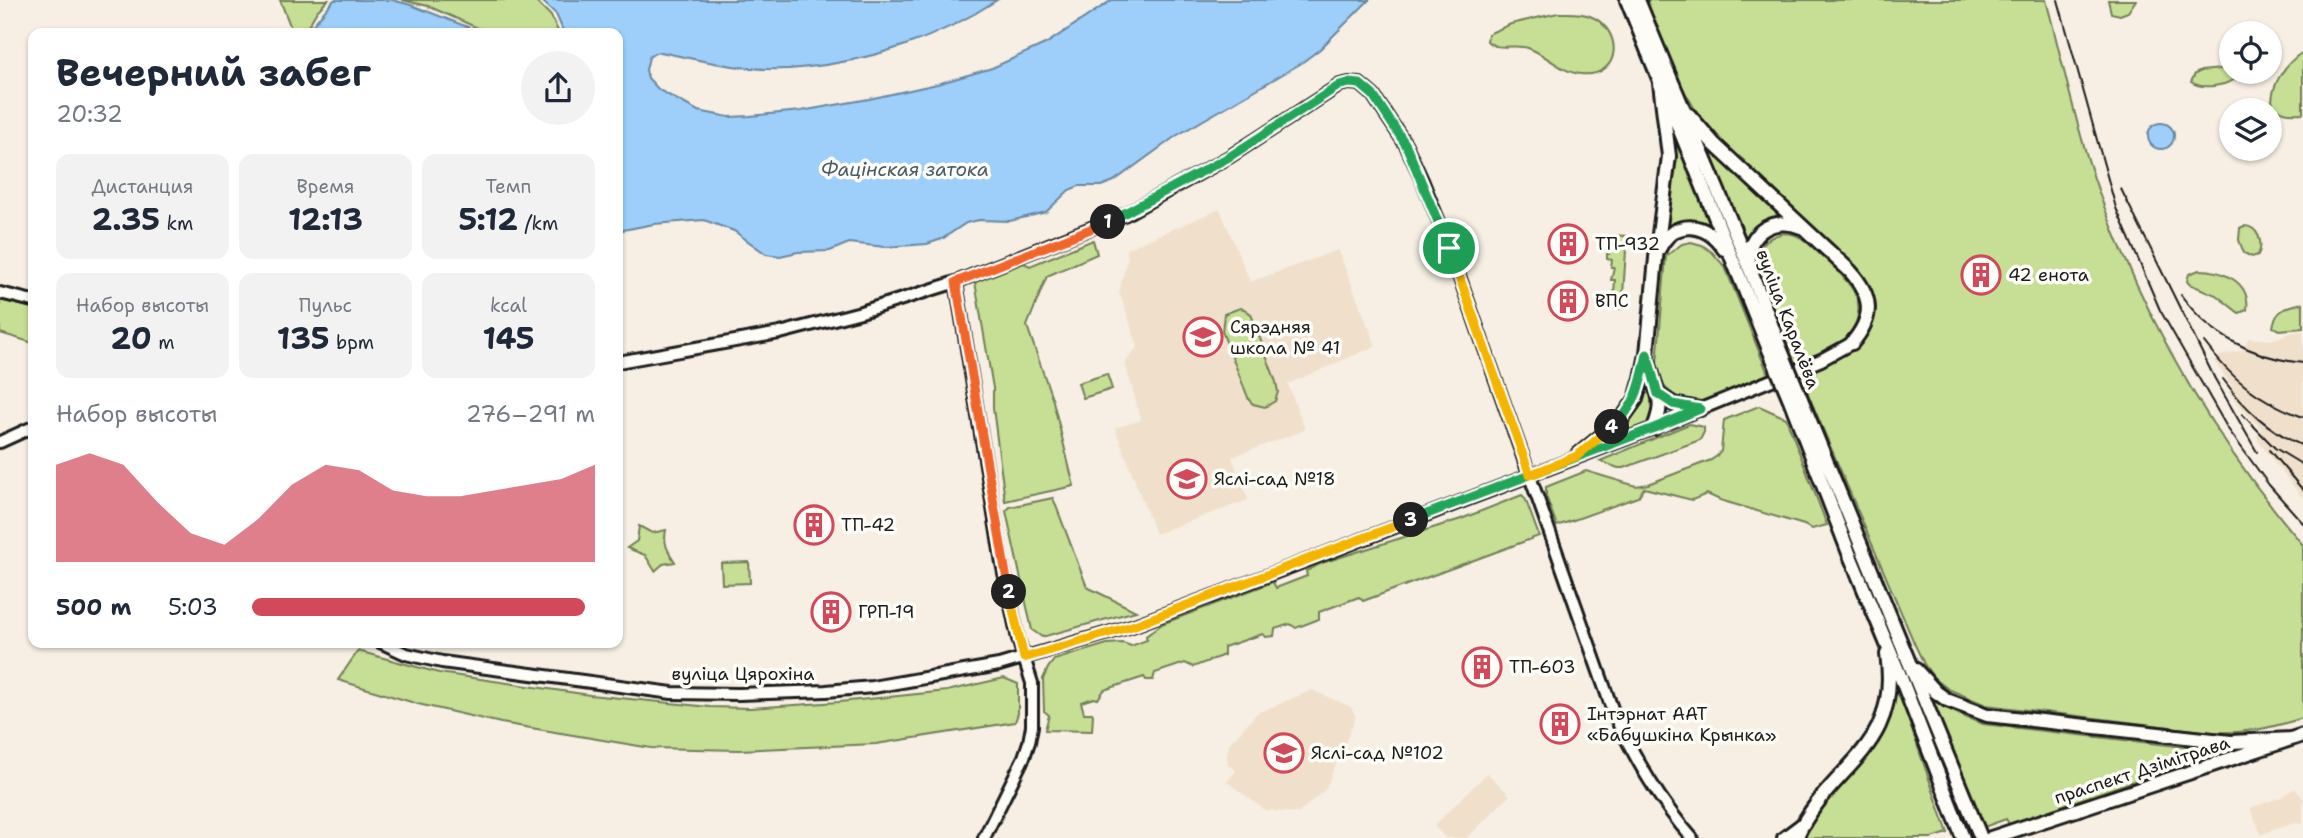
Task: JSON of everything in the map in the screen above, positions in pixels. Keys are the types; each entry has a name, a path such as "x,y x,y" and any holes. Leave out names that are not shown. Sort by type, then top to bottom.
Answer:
{"main road":[{"name":"вуліца Каралёва","path":"1627,0 1737,270 1773,345 1903,651"},
{"name":"вуліца Каралёва","path":"1638,0 1749,264 1773,345"},
{"path":"1577,456 1621,420 1636,399 1647,354 1669,156 1660,83"},
{"path":"1680,104 1714,144 1862,285 1868,303 1866,321 1852,343"},
{"path":"1749,264 1748,250 1759,231 1782,222 1806,229"},
{"path":"1656,258 1664,239 1672,232 1691,227 1708,232 1717,239 1737,270"},
{"path":"1647,354 1660,400 1659,415 1654,428"},
{"path":"1658,394 1673,404 1700,409"},
{"name":"вуліца Каралёва","path":"1796,400 1849,553 1884,637"},
{"path":"1884,637 1963,838"},
{"path":"1796,838 1803,823 1874,736 1884,717 1889,692 1889,671 1884,637"},
{"path":"1903,651 1936,692 1967,709 1987,715 2231,742 2297,737"},
{"path":"1903,651 1981,838"},
{"name":"праспект Дзімітрава","path":"1991,838 2297,737"},
{"path":"1948,801 1963,795"}],"street":[{"path":"623,361 780,333 861,312 956,282 1126,214 1229,157 1340,85 1360,84 1373,95 1406,145 1446,239 1615,717 1649,782 1669,812 1692,838"},
{"path":"956,282 1002,563 1018,639 1032,683 1032,726 1029,742 984,838"},
{"path":"0,293 28,301"},
{"name":"вуліца Цярохіна","path":"393,648 406,654 442,662 686,694 826,691 873,687 999,665 1132,626 1654,428 1821,360 1852,343"},
{"path":"0,442 28,429"},
{"path":"1783,838 1803,823"}],"shaded area":[{"path":"1220,209 1250,282 1338,250 1376,346 1288,384 1305,430 1232,457 1248,500 1155,534 1115,428 1141,420 1125,363 1138,346 1119,292 1128,256 1126,249"},
{"path":"2303,331 2303,499 2258,441 2257,435 2262,430 2228,392 2233,388 2214,361 2219,356 2242,350 2248,338 2271,340"},
{"name":"Яслі-сад №102","path":"1312,690 1351,707 1356,717 1325,790 1298,813 1265,810 1227,782 1236,771 1228,764 1229,744 1257,713"},
{"path":"1487,773 1510,795 1467,838 1446,838 1434,826"},
{"path":"2295,788 2303,798 2303,824 2295,823 2261,834 2250,808 2282,797"}],"green space":[{"path":"280,0 328,0 317,11 307,28 291,28"},
{"path":"402,0 535,0 551,16 557,28 478,28 428,6"},
{"path":"1644,0 2046,0 2097,188 2146,304 2167,346 2216,428 2272,507 2303,545 2303,718 2258,730 2211,732 1986,705 1948,689 1934,678 1915,645 1808,394 1809,381 1814,372 1865,334 1873,312 1867,285 1716,139 1684,90 1666,55"},
{"path":"2108,0 2136,0 2128,12 2120,15 2111,13"},
{"path":"1558,13 1578,13 1601,22 1613,41 1614,51 1605,68 1595,73 1573,73 1528,48 1501,47 1487,41 1488,34 1511,24"},
{"path":"2303,52 2303,113 2285,112 2282,110 2282,98 2272,98 2276,84 2282,84 2282,73"},
{"path":"2219,69 2219,84 2222,84 2202,86 2191,82 2195,74"},
{"path":"1697,132 1787,219 1748,240 1741,237"},
{"path":"1676,134 1716,231 1665,234 1672,199 1673,141"},
{"path":"2244,226 2253,229 2258,236 2258,255 2252,257 2244,253 2239,240 2240,228"},
{"path":"1784,233 1802,238 1829,262 1852,289 1858,305 1855,324 1846,338 1794,363 1756,269 1757,256 1762,245"},
{"path":"1608,235 1627,236 1622,309 1613,308 1615,280 1611,280 1614,267 1611,267 1612,260 1607,259"},
{"path":"1093,240 1097,254 1047,276 1027,326 1053,401 1074,486 1005,501 993,408 993,388 975,282 1024,263 1030,266"},
{"path":"1691,242 1712,252 1725,267 1768,374 1696,402 1673,394 1656,376 1666,256 1682,244"},
{"path":"2199,270 2217,272 2234,279 2245,292 2247,310 2239,313 2216,295 2189,284 2189,274"},
{"path":"0,300 28,307 28,341 0,333"},
{"path":"2303,303 2303,328 2279,330 2273,327 2279,313"},
{"path":"1240,308 1251,314 1276,382 1278,392 1275,401 1265,407 1249,400 1222,331 1224,314"},
{"path":"1107,374 1112,389 1083,398 1078,383"},
{"path":"1646,393 1653,394 1656,403 1651,422 1613,436 1629,422"},
{"path":"1759,406 1786,418 1827,525 1812,529 1707,494 1692,500 1644,488 1638,497 1557,526 1546,496 1546,487 1586,471 1636,486 1648,484 1717,456 1721,451 1724,420"},
{"path":"1689,424 1704,427 1700,440 1624,468 1600,461"},
{"path":"1522,495 1539,536 1363,601 1359,597 1319,612 1319,619 1296,628 1290,624 1275,629 1274,636 1266,637 1263,634 1224,647 1224,655 1193,667 1185,663 1155,673 1153,680 1146,680 1144,677 1104,690 1098,699 1081,702 1084,713 1093,715 1092,731 1045,730 1049,715 1044,711 1043,679 1054,660 1107,644 1123,643 1131,646 1147,640 1146,636 1162,624 1273,582 1276,588 1307,576 1306,571 1322,563 1461,519"},
{"path":"1053,498 1087,587 1136,611 1042,637 1032,630 1006,511 1010,507"},
{"path":"639,526 652,533 666,530 668,551 675,562 663,564 655,571 645,555 627,548 637,541"},
{"path":"749,562 750,583 722,584 721,563"},
{"path":"358,651 439,673 590,695 710,707 750,708 839,702 947,691 1004,678 1018,684 1018,713 1015,722 876,744 739,750 651,748 501,723 418,704 338,680"},
{"path":"1895,682 1948,833 1932,838 1800,838 1892,699"},
{"path":"1925,691 1952,711 1983,724 2221,751 2009,824 2006,819 1981,828"}],"water":[{"path":"334,0 392,0 470,28 310,28"},
{"name":"Фацінская затока","path":"541,0 997,0 928,37 878,54 826,65 766,69 713,63 661,52 649,57 646,70 648,78 659,90 698,111 729,117 801,111 869,99 992,68 1047,43 1112,0 1369,0 1320,49 1300,64 1176,136 1114,181 1101,186 1079,186 1069,190 1046,212 1010,221 979,220 966,223 942,239 927,244 885,247 849,243 830,251 798,252 780,256 766,254 734,231 704,220 654,224 623,230 623,28 562,28 556,14"},
{"path":"2161,123 2170,127 2174,136 2170,145 2161,149 2152,145 2148,136 2152,127"}],"railway":[{"path":"2058,0 2116,208 2160,310 2228,429 2269,485 2303,523"},
{"path":"2121,189 2215,379 2257,452"},
{"path":"2181,295 2205,322 2234,342 2267,356 2303,363"},
{"path":"2204,342 2225,368 2248,388 2273,404 2303,417"},
{"path":"2223,379 2258,418 2303,446"},
{"path":"2242,414 2275,448 2303,465"},
{"path":"2269,450 2303,490"}],"place":[{"name":"ТП-932","path":"1568,244"},
{"name":"42 енота","path":"1981,275"},
{"name":"ВПС","path":"1568,301"},
{"name":"Сярэдняя школа № 41","path":"1203,337"},
{"name":"Яслі-сад №18","path":"1187,479"},
{"name":"ТП-42","path":"814,525"},
{"name":"ГРП-19","path":"831,612"},
{"name":"ТП-603","path":"1482,667"},
{"name":"Інтэрнат ААТ «Бабушкіна Крынка»","path":"1560,724"},
{"name":"Яслі-сад №102","path":"1284,753"}],"route":[{"path":"1349,83 1360,84 1373,95 1406,145 1449,248 1530,475 1577,456 1621,420 1636,399 1647,354 1658,394 1673,404 1700,409 1654,428 1132,626 1024,658 1002,563 956,282 1126,214 1229,157 1340,85 1349,83"}]}
